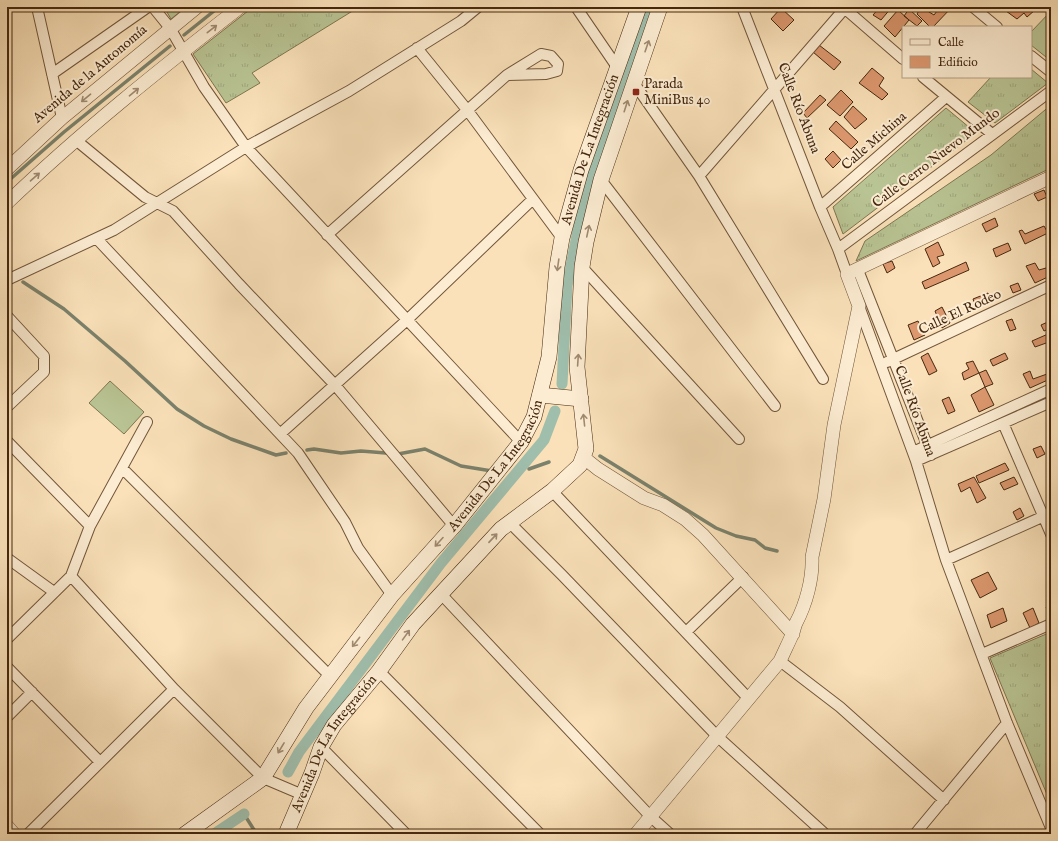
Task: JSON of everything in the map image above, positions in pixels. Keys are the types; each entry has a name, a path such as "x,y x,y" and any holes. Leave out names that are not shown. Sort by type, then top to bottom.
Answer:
{"main road":[{"name":"Avenida De La Integración","path":"185,834 263,778 306,708 330,676 392,596 454,526 521,442 534,417 550,357 557,267 562,238 581,170 639,7"},
{"name":"Avenida De La Integración","path":"286,834 303,795 321,747 334,725 379,671 413,624 501,529 511,524 552,491 580,465 586,449 586,440 577,368 582,268 591,216 601,180 660,7"},
{"path":"540,396 581,399"}],"street":[{"path":"37,7 62,118"},
{"path":"52,74 148,7"},
{"path":"153,7 170,28 204,87 246,147 521,442"},
{"name":"Avenida de la Autonomía","path":"7,170 62,118 197,7"},
{"path":"7,203 183,51 240,7"},
{"path":"7,280 97,239 159,203 246,147 349,91 461,21 478,7"},
{"path":"576,7 617,67"},
{"name":"Calle Río Abuna","path":"742,7 775,88 820,207 838,249 853,272 859,306 914,457 946,560 1007,723 1050,823"},
{"path":"699,176 845,7 902,58"},
{"path":"973,7 996,26"},
{"path":"417,48 468,111 562,238"},
{"path":"1032,57 1051,72"},
{"path":"327,235 507,75"},
{"path":"925,78 992,134"},
{"path":"634,83 699,176 823,379"},
{"name":"Calle Cerro Nuevo Mundo","path":"838,249 1051,91"},
{"name":"Calle Michina","path":"820,207 946,97"},
{"path":"77,141 145,197 173,211 334,385 454,526"},
{"path":"929,450 893,359 853,272 1051,177"},
{"path":"601,180 775,406"},
{"path":"280,434 407,320 533,199"},
{"path":"97,239 298,453 345,522 358,548 392,596"},
{"path":"582,268 739,439"},
{"name":"Calle El Rodeo","path":"881,364 1051,286"},
{"path":"636,834 780,661 793,634 806,600 812,566 814,542 824,499 834,425 859,306"},
{"path":"7,316 44,356 44,372 7,407"},
{"path":"914,457 1051,388"},
{"path":"929,450 1003,423 1051,402"},
{"path":"7,639 70,576 90,526 147,422"},
{"path":"1003,423 1047,515 1051,534"},
{"path":"7,441 90,526"},
{"path":"583,457 598,469 644,498 663,505 685,519 703,535 793,634"},
{"path":"122,468 330,676"},
{"path":"552,491 749,698"},
{"path":"946,560 1047,515"},
{"path":"511,524 718,737 825,834"},
{"path":"7,558 54,592"},
{"path":"70,576 174,689 263,778 303,795"},
{"path":"686,632 743,578"},
{"path":"441,594 651,817 670,834"},
{"path":"982,654 1051,624"},
{"path":"780,661 840,707 944,800"},
{"path":"7,667 100,762"},
{"path":"379,671 540,834"},
{"path":"28,834 174,689"},
{"path":"7,717 32,692"},
{"path":"915,834 1007,723"},
{"path":"321,747 406,834"},
{"path":"7,826 14,834"}],"green space":[{"path":"164,7 186,7 171,19"},
{"path":"253,7 359,7 252,73 260,83 226,103 193,54"},
{"path":"1051,11 1051,61 1032,46 1032,31"},
{"path":"1032,70 1048,83 995,123 968,102 990,78 1032,78"},
{"path":"1051,105 1051,168 856,261 865,241 991,155"},
{"path":"946,108 976,133 843,234 833,207"},
{"path":"110,381 144,412 124,434 89,403"},
{"path":"1051,632 1051,804 990,658"}],"building":[{"path":"880,7 892,7 881,20 873,15"},
{"path":"921,7 934,15 940,7 952,7 934,26 929,26 917,14"},
{"path":"1010,7 1032,7 1035,10 1027,17 1024,13 1017,19 1006,11"},
{"path":"781,8 794,20 783,31 771,19"},
{"path":"909,9 922,21 917,26 904,16"},
{"path":"898,10 909,20 904,26 902,26 902,28 895,37 884,26"},
{"path":"819,45 841,62 834,70 813,52"},
{"path":"872,68 884,78 879,86 888,94 882,100 859,83"},
{"path":"841,90 853,102 840,116 827,105"},
{"path":"820,95 826,100 807,118 803,113"},
{"path":"853,106 867,119 855,129 844,117"},
{"path":"836,121 858,142 851,149 829,129"},
{"path":"833,151 841,160 833,168 825,159"},
{"path":"1044,190 1047,197 1038,201 1034,194"},
{"path":"995,218 998,226 986,232 982,224"},
{"path":"1044,226 1048,233 1025,244 1019,231 1022,230 1025,234"},
{"path":"938,242 944,255 937,257 940,263 933,267 925,249"},
{"path":"1008,243 1011,250 996,257 993,249"},
{"path":"892,261 895,268 887,273 883,264"},
{"path":"966,262 969,270 925,289 922,282"},
{"path":"1035,263 1039,270 1046,268 1050,276 1035,283 1026,266"},
{"path":"1018,283 1021,290 1013,293 1010,286"},
{"path":"988,293 991,300 976,307 973,299"},
{"path":"942,307 950,323 942,328 935,311"},
{"path":"1012,319 1016,329 1010,331 1006,321"},
{"path":"918,321 925,335 914,340 908,325"},
{"path":"1050,321 1051,328 1044,331 1041,325"},
{"path":"1048,334 1051,339 1051,346 1049,342 1035,347 1032,341"},
{"path":"928,353 937,371 929,375 921,357"},
{"path":"1005,353 1008,359 993,366 990,360"},
{"path":"973,361 979,373 964,380 962,373 969,369 966,363"},
{"path":"986,370 993,384 985,387 979,373"},
{"path":"1030,371 1033,379 1047,374 1050,379 1030,388 1023,374"},
{"path":"985,387 994,405 979,412 971,395"},
{"path":"949,397 955,411 948,414 942,400"},
{"path":"1041,446 1045,454 1037,458 1033,449"},
{"path":"1005,463 1009,470 979,483 976,476"},
{"path":"974,477 986,498 977,503 970,487 961,492 958,484"},
{"path":"1014,477 1018,484 1004,490 1000,483"},
{"path":"1020,508 1024,516 1017,520 1013,512"},
{"path":"988,572 997,589 980,598 971,580"},
{"path":"1051,605 1051,617 1046,607"},
{"path":"1003,608 1007,621 991,628 987,615"},
{"path":"1033,608 1039,623 1030,628 1023,613"}],"waterway":[{"path":"184,35 219,7"},
{"path":"562,384 567,286 578,230 595,163 638,45 648,7"},
{"path":"7,182 64,132 170,46"},
{"path":"23,282 64,309 125,361 177,409 204,426 231,439 276,455 286,453"},
{"path":"288,772 299,752 441,563 544,440 555,411"},
{"path":"307,450 314,449 341,453 361,451 398,454 425,449 461,466 492,471"},
{"path":"600,456 716,528 736,536 755,540 765,548 777,551"},
{"path":"529,469 549,462"},
{"path":"244,814 256,833"},
{"path":"214,834 244,814"}],"place":[{"name":"Parada MiniBus 40","path":"636,92"}]}
